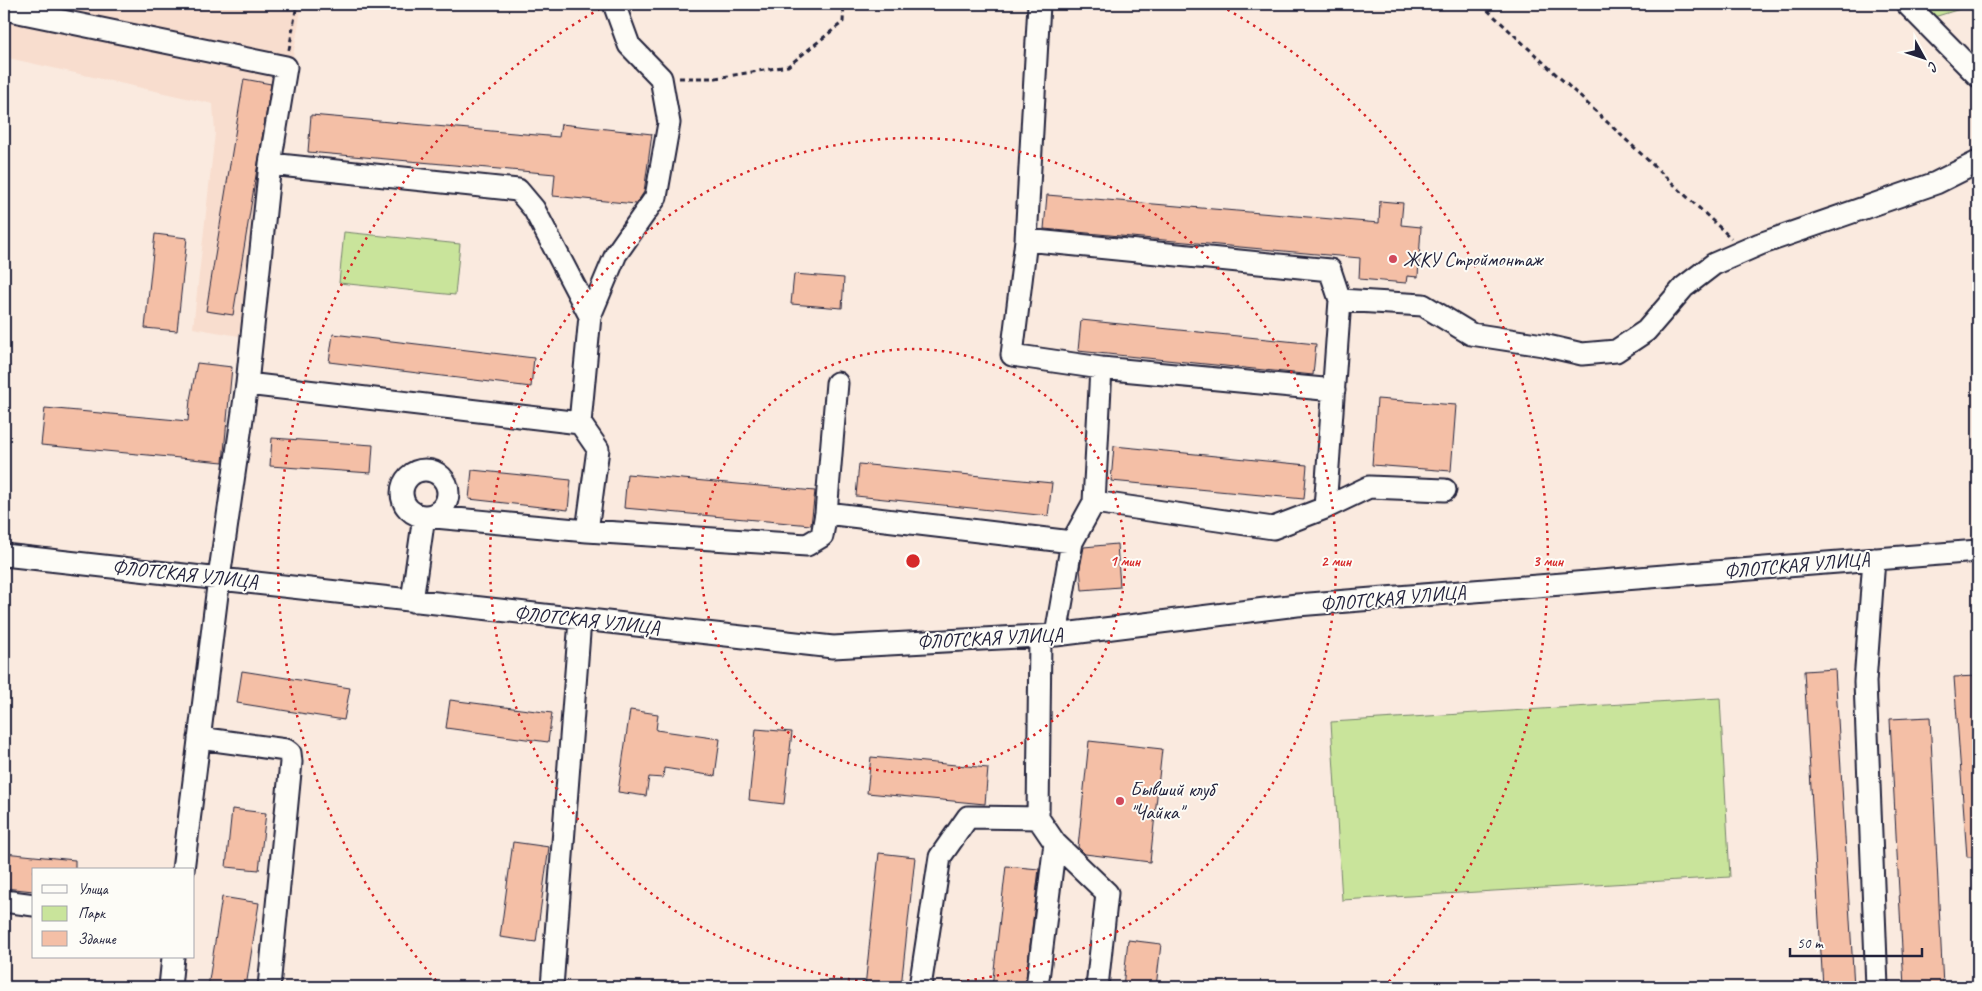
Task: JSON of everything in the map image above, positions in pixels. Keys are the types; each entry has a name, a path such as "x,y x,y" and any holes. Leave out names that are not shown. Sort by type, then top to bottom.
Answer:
{"street":[{"path":"587,531 598,449 580,423 590,316 616,254 656,197 669,123 661,78 629,45 614,4"},
{"path":"1039,4 1026,240 1012,355 1101,368 1334,390"},
{"path":"1907,4 1978,76"},
{"path":"4,8 286,67 270,164 247,384 219,578 183,868"},
{"path":"1340,300 1423,305 1471,334 1543,345 1582,354 1616,351 1646,331 1684,287 1714,264 1744,251 1936,183 1978,162"},
{"path":"270,164 518,190 534,209 590,316"},
{"path":"1026,240 1330,270 1340,300 1326,508"},
{"path":"1097,987 1107,893 1055,843 1038,818 1048,636 1072,542 1094,502 1101,368"},
{"path":"412,601 424,516 587,531 807,545 822,536 826,513 837,383"},
{"path":"247,384 580,423"},
{"path":"1094,502 1273,528 1326,508 1369,488 1445,490"},
{"path":"826,513 1072,542"},
{"name":"ФЛОТСКАЯ УЛИЦА","path":"4,555 833,647 1048,636 1298,605 1978,551"},
{"path":"1874,559 1865,682 1877,987"},
{"path":"552,987 580,620"},
{"path":"199,738 286,750 290,753 291,762 269,987"},
{"path":"920,987 940,857 968,817 1038,818"},
{"path":"1037,987 1055,843"},
{"path":"4,901 32,905"},
{"path":"170,987 173,958"}],"path":[{"path":"286,67 297,4"},
{"path":"661,78 716,78 788,66 843,22 844,4"},
{"path":"1482,4 1744,251"}],"shaded area":[{"path":"4,4 302,4 239,336 193,328 215,133 213,104 4,57"}],"green space":[{"path":"1918,4 1976,4 1931,18"},
{"path":"344,232 460,244 455,295 339,283"},
{"path":"1720,698 1730,877 1342,900 1331,722"}],"building":[{"path":"244,79 271,84 233,315 206,311"},
{"path":"311,115 559,137 561,124 652,134 644,192 636,204 553,196 555,174 308,152"},
{"path":"1047,195 1379,223 1380,201 1403,203 1401,225 1421,227 1418,277 1407,276 1406,283 1359,279 1360,258 1044,229"},
{"path":"155,234 187,238 177,331 145,328"},
{"path":"794,274 844,278 842,308 791,304"},
{"path":"1081,320 1316,344 1313,375 1078,351"},
{"path":"333,334 534,358 531,387 329,362"},
{"path":"197,363 232,367 223,462 41,445 45,408 188,421"},
{"path":"1377,399 1456,405 1451,471 1372,465"},
{"path":"272,438 373,445 371,473 270,466"},
{"path":"1114,446 1307,465 1304,499 1111,481"},
{"path":"859,464 1052,483 1048,516 856,496"},
{"path":"472,470 571,480 568,510 469,499"},
{"path":"627,474 815,491 811,525 624,508"},
{"path":"1117,544 1120,587 1082,590 1080,568 1084,547"},
{"path":"1835,669 1854,987 1823,987 1804,671"},
{"path":"242,671 350,688 344,720 237,703"},
{"path":"1978,676 1978,857 1967,857 1954,677"},
{"path":"450,700 552,713 548,742 446,728"},
{"path":"630,710 658,714 656,730 720,739 715,776 664,768 663,778 649,777 646,796 618,792"},
{"path":"1930,717 1943,987 1904,987 1890,719"},
{"path":"756,729 792,732 784,804 749,800"},
{"name":"Бывший клуб \"Чайка\"","path":"1089,741 1162,749 1150,862 1085,854 1078,847"},
{"path":"871,757 988,768 985,804 867,793"},
{"path":"232,809 266,813 259,870 226,867"},
{"path":"513,842 549,847 536,942 500,937"},
{"path":"4,853 75,860 75,868 32,868 32,891 4,888"},
{"path":"879,853 915,857 901,987 865,987"},
{"path":"1006,866 1039,869 1025,987 992,987"},
{"path":"222,897 259,903 246,987 208,987"},
{"path":"1128,940 1161,944 1156,987 1123,987"}],"place":[{"name":"ЖКУ Строймонтаж","path":"1393,259"},
{"name":"Бывший клуб \"Чайка\"","path":"1120,801"}]}
